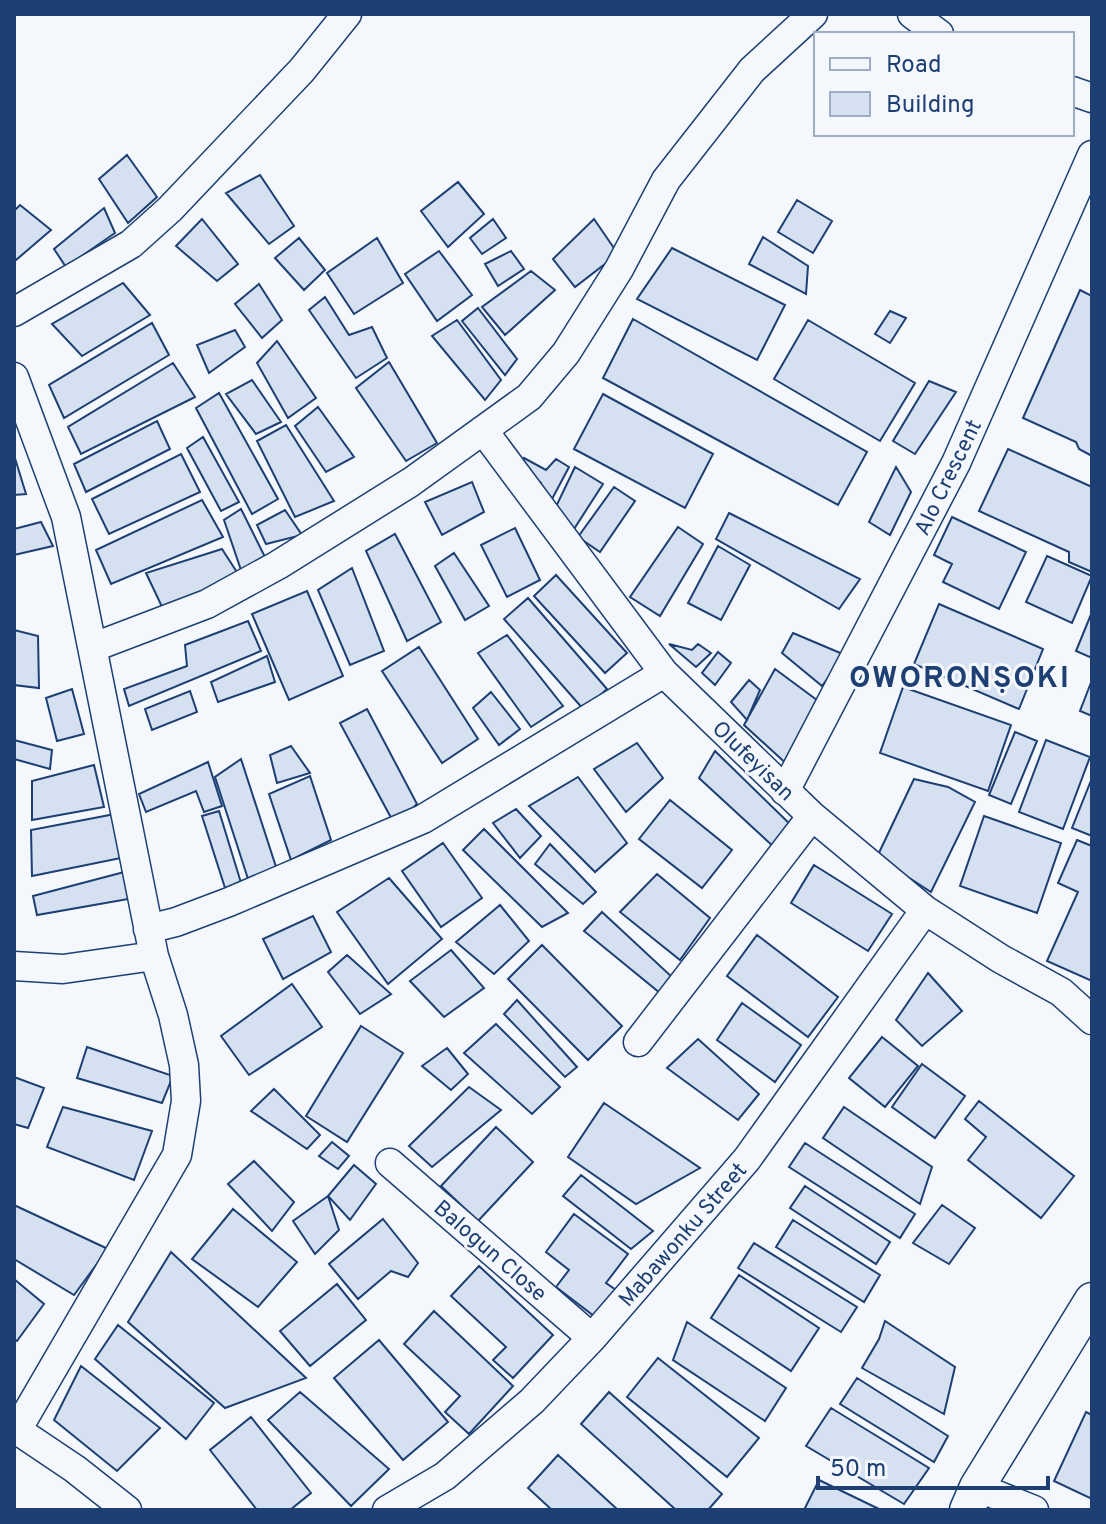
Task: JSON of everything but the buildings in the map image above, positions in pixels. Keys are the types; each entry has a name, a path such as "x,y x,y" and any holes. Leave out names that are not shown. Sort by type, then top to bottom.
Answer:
{"street":[{"path":"14,312 131,244 160,218 302,70 347,14"},
{"path":"94,647 207,604 278,565 411,482 529,397 566,353 619,269 666,180 752,70 813,14"},
{"path":"912,14 936,32"},
{"name":"Alo Crescent","path":"785,791 956,463 1092,155"},
{"path":"14,377 66,517 151,942 184,1065 186,1101 177,1155 16,1429 75,1469 127,1510"},
{"name":"Olufeyisan","path":"483,430 664,673 785,791 925,910 1001,959 1061,992 1092,1020"},
{"path":"14,966 63,969 151,942 176,922 423,819 664,673"},
{"path":"638,1042 812,816"},
{"name":"Mabawonku Street","path":"387,1510 445,1476 532,1401 592,1338 747,1159 925,910"},
{"name":"Balogun Close","path":"390,1163 592,1338"},
{"path":"1034,1510 972,1498 1092,1300"}],"district":[{"name":"OWORONṢOKI","path":"960,677"}]}
